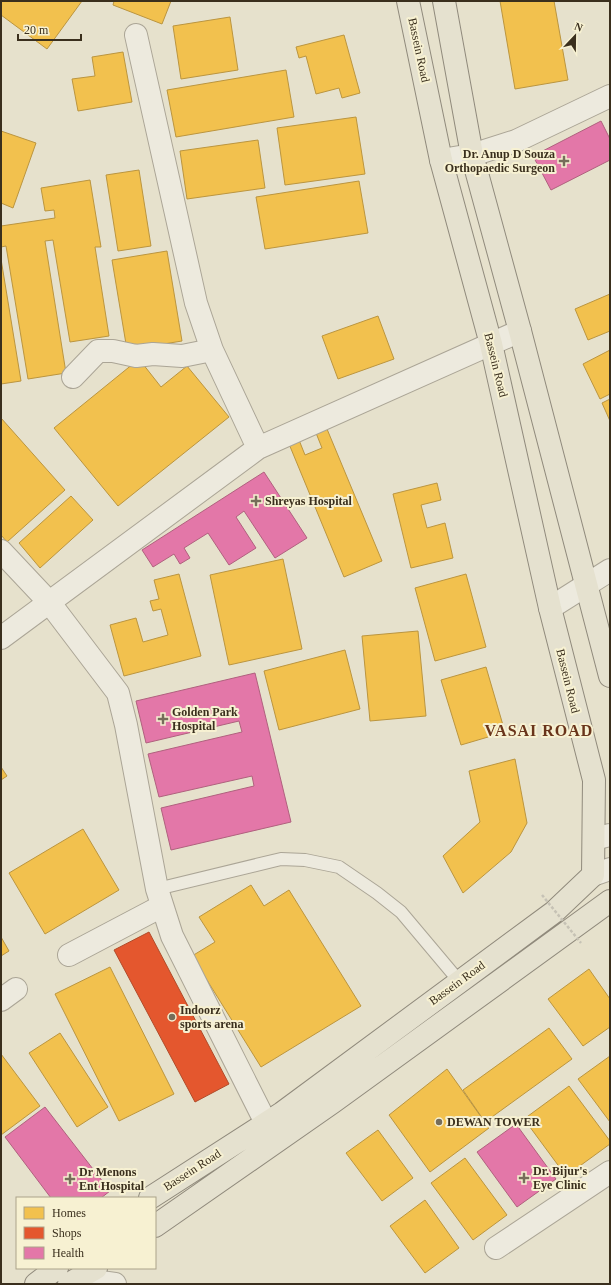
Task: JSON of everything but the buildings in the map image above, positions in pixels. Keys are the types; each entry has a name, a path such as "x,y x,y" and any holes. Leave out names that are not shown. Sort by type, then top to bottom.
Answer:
{"main road":[{"name":"Bassein Road","path":"156,1225 459,981 554,912 602,872 602,837 594,780 550,608 492,344 441,160 408,1"},
{"path":"444,1 472,155 520,331 610,676"},
{"name":"Bassein Road","path":"152,1197 272,1132 610,901"}],"street":[{"path":"136,35 196,303 212,350 258,448"},
{"path":"441,160 472,155 516,141 610,96"},
{"path":"1,638 258,448 520,331"},
{"path":"73,377 98,351 113,351 136,356 153,354 182,356 212,350"},
{"path":"1,551 50,602 118,693 126,725 159,898 172,936 272,1132"},
{"path":"550,608 610,570"},
{"path":"69,955 159,898"},
{"path":"496,1248 610,1172"},
{"path":"81,1277 115,1284"}],"lane":[{"path":"159,898 281,859 305,860 339,867 377,892 401,912 459,981"}],"path":[{"path":"542,895 581,943"}],"place":[{"name":"Dr. Anup D Souza Orthopaedic Surgeon","path":"564,161"},
{"name":"Shreyas Hospital","path":"256,501"},
{"name":"Golden Park Hospital","path":"163,719"},
{"name":"Indoorz sports arena","path":"172,1017"},
{"name":"DEWAN TOWER","path":"439,1122"},
{"name":"Dr. Bijur's Eye Clinic","path":"524,1178"},
{"name":"Dr Menons Ent Hospital","path":"70,1179"}],"district":[{"name":"VASAI ROAD","path":"539,730"}]}
